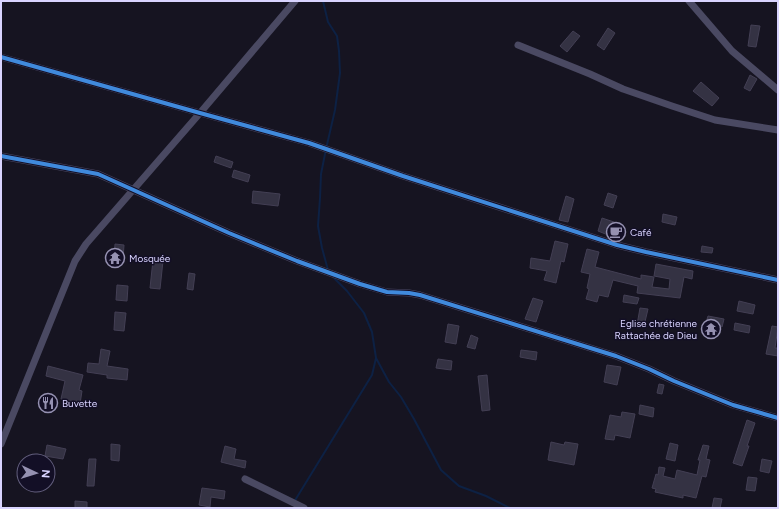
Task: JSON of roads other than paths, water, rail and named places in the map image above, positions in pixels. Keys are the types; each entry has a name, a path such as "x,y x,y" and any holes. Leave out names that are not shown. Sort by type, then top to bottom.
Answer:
{"street":[{"path":"1,444 75,261 86,244 200,114 295,1"},
{"path":"689,1 732,51 778,90"},
{"path":"518,46 590,74 623,89 715,120 778,130"},
{"path":"1,57 200,114 309,143 403,176 617,245 778,280"},
{"path":"1,156 98,174 229,233 297,261 360,284 387,292 420,295 616,356 733,405 778,418"},
{"path":"246,479 304,508"}],"waterway":[{"path":"323,1 328,22 337,36 340,73 335,110 321,174 318,226 328,270"},
{"path":"294,502 372,375 376,358 372,332 364,313 347,291 334,278"},
{"path":"376,358 389,382 401,397 414,419 441,470 459,486 486,496 510,508"}],"place":[{"name":"Café","path":"616,232"},
{"name":"Mosquée","path":"115,258"},
{"name":"Eglise chrétienne Rattachée de Dieu","path":"711,329"},
{"name":"Buvette","path":"48,403"}]}
